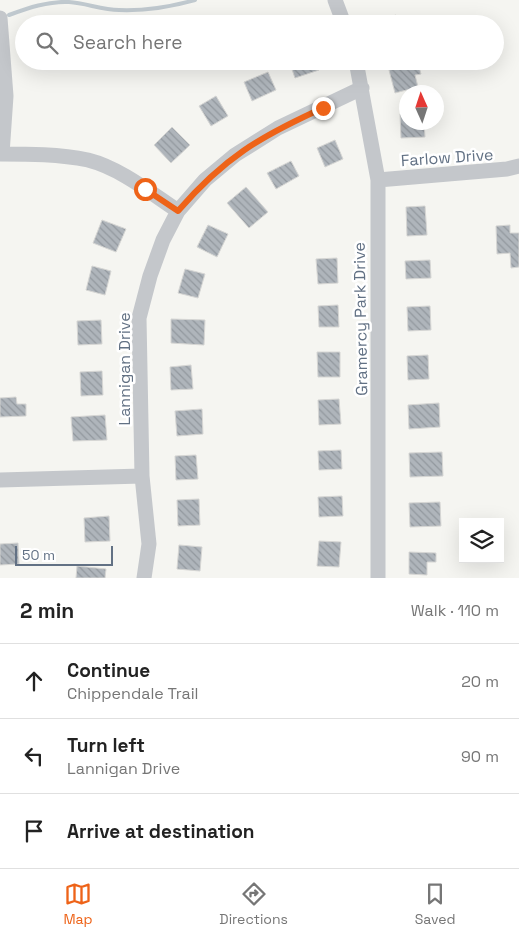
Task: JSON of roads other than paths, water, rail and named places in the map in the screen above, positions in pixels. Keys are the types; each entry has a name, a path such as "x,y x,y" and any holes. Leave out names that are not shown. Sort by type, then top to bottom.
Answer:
{"street":[{"path":"335,0 341,15"},
{"path":"1,22 6,96 1,154 45,154 89,160 113,170 178,211"},
{"name":"Gramercy Park Drive","path":"358,70 378,180 376,247 380,500 378,578"},
{"name":"Lannigan Drive","path":"144,578 148,544 142,476 139,318 150,276 163,240 178,211 205,180 235,155 278,128 362,88"},
{"name":"Farlow Drive","path":"378,180 507,170 519,166"},
{"path":"0,480 142,476"}],"waterway":[{"path":"9,15 38,6 61,2 113,10 138,10 176,5 195,0"}]}
